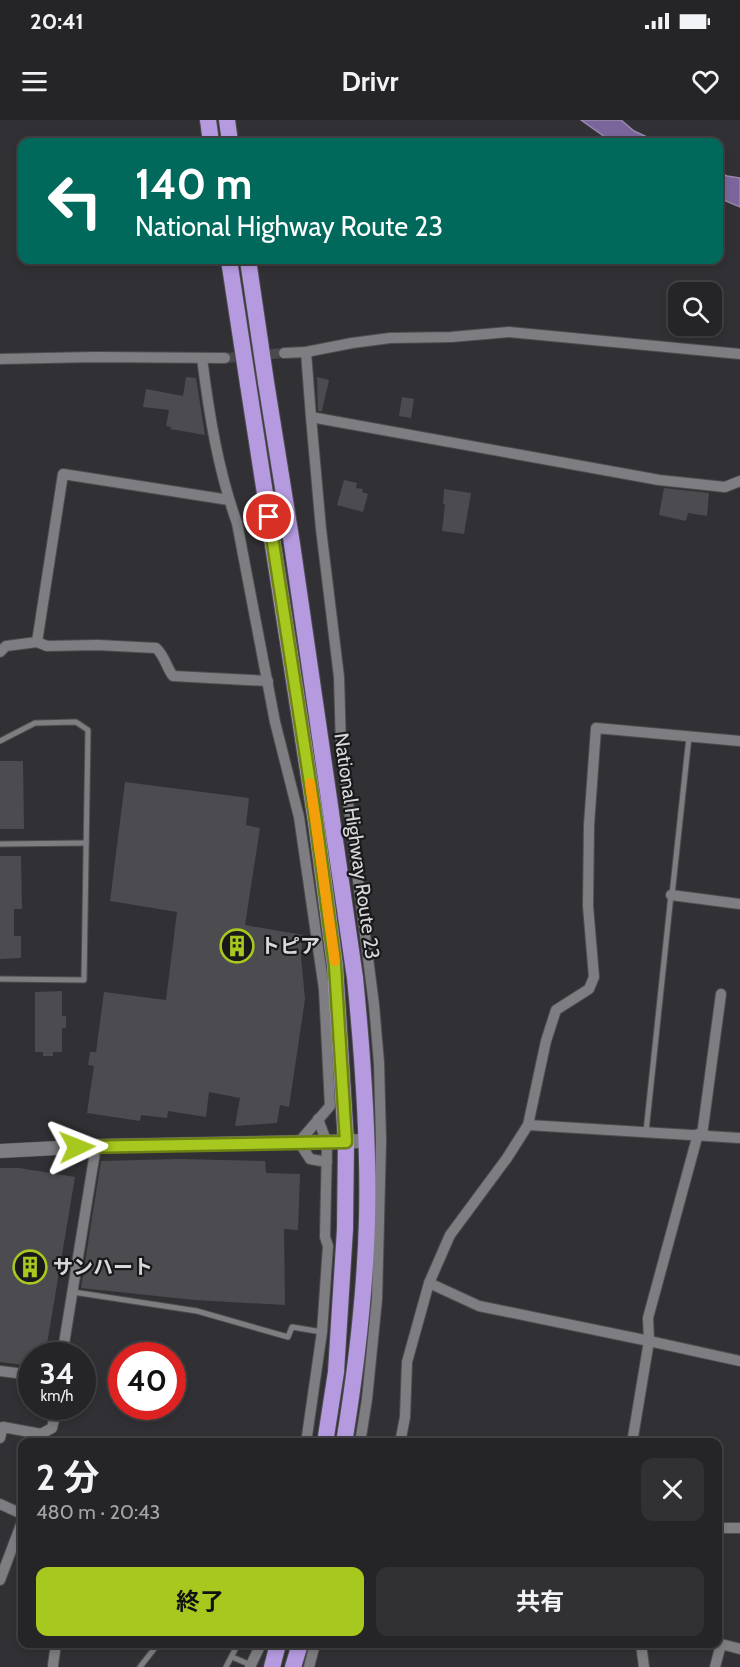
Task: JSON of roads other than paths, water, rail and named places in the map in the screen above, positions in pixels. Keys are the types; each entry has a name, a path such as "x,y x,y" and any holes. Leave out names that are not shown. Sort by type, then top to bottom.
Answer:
{"highway":[{"path":"208,120 210,138"},
{"path":"227,120 229,138"},
{"name":"National Highway Route 23","path":"230,264 316,822 335,966 346,1142 336,1246 336,1372 326,1438"},
{"name":"National Highway Route 23","path":"249,264 355,978 362,1047 367,1141 367,1221 360,1319 345,1438"},
{"path":"272,1667 277,1648"},
{"path":"293,1667 299,1648"}],"street":[{"path":"284,353 306,352 390,338 451,337 509,332 740,354"},
{"path":"306,352 321,529 339,677 341,747 374,1005 379,1063 381,1141 377,1299 361,1438"},
{"path":"202,358 209,409 229,500 237,523 274,722 299,817 324,989 330,1106 300,1142"},
{"path":"0,359 225,358"},
{"path":"311,417 659,480 725,486 740,481"},
{"path":"37,642 63,474 229,500"},
{"path":"0,652 6,646 37,642 47,646 97,645 156,648 164,656 168,670 173,676 268,681"},
{"path":"401,1438 405,1417 407,1362 429,1283 450,1234 507,1158 528,1125 546,1041 556,1010 589,989 594,977 588,906 596,728 740,741"},
{"path":"672,895 740,904"},
{"path":"633,1438 649,1341 648,1318 700,1135 721,994"},
{"path":"307,1438 336,1246 325,1237 327,1143 318,1119"},
{"path":"528,1125 740,1138"},
{"path":"0,1151 96,1146 367,1141"},
{"path":"300,1142 310,1159 327,1162"},
{"path":"64,1342 96,1146"},
{"path":"429,1283 479,1306 740,1361"},
{"path":"0,1371 18,1374"},
{"path":"1,1429 41,1434 52,1428 54,1420"},
{"path":"0,1504 18,1512"},
{"path":"722,1528 740,1528"},
{"path":"0,1580 18,1533"},
{"path":"722,1644 740,1649"},
{"path":"53,1665 55,1648"},
{"path":"251,1666 258,1648"},
{"path":"309,1667 314,1648"},
{"path":"642,1648 644,1667"},
{"path":"716,1667 720,1648"}],"lane":[{"path":"0,741 35,723 76,722 88,730 84,980 0,979"},
{"path":"646,1132 689,737"},
{"path":"0,844 86,843"},
{"path":"72,1292 197,1311 288,1337 292,1327 322,1332"},
{"path":"140,1667 155,1648"},
{"path":"226,1667 236,1648"},
{"path":"232,1657 251,1666"}],"tunnel":[{"path":"225,358 284,353"}],"place":[{"name":"トピア","path":"237,946"},
{"name":"サンハート","path":"30,1267"}]}
